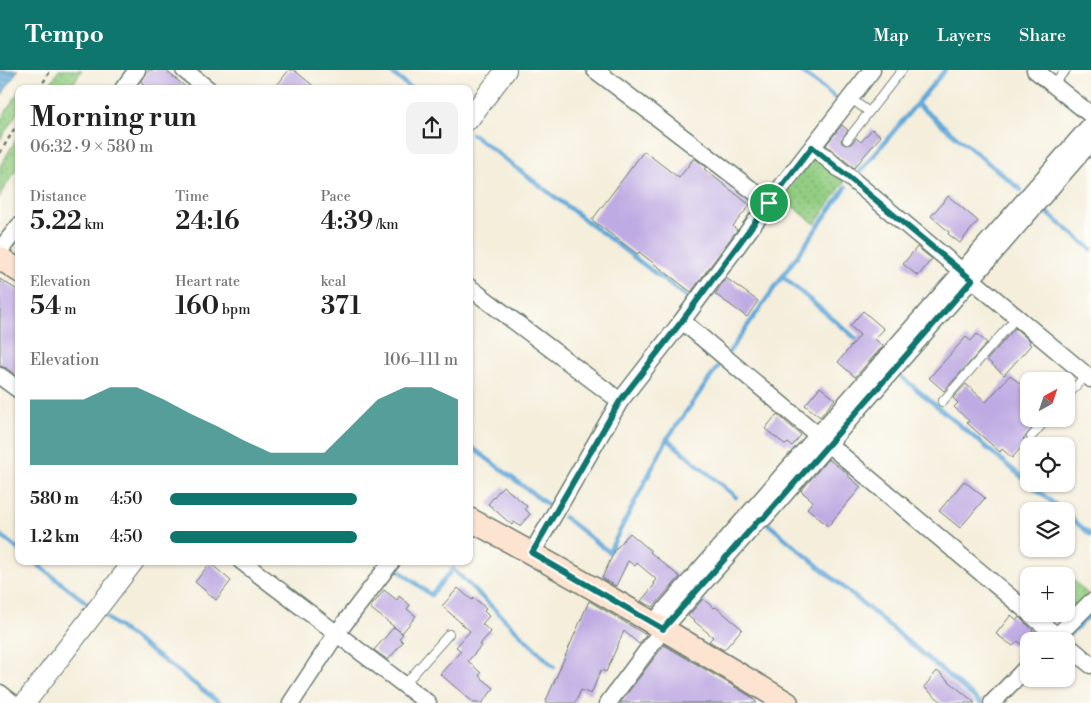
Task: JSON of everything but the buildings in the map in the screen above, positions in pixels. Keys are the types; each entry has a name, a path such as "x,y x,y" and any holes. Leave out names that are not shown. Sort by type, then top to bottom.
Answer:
{"main road":[{"path":"0,258 15,267"},
{"path":"473,521 532,553 787,703"}],"street":[{"path":"126,85 137,70"},
{"path":"184,70 203,85"},
{"path":"473,114 506,70"},
{"path":"595,70 769,203"},
{"path":"532,553 620,401 872,70"},
{"path":"1035,70 1091,115"},
{"path":"608,703 658,626 759,520 764,518 822,440 966,275 1091,124"},
{"path":"966,275 1091,142"},
{"path":"812,147 1088,377"},
{"path":"0,250 15,231"},
{"path":"473,291 620,401"},
{"path":"682,321 1020,605"},
{"path":"0,376 15,387"},
{"path":"25,703 131,565"},
{"path":"246,565 428,703"},
{"path":"291,703 337,633 389,565"},
{"path":"1067,632 1091,602"},
{"path":"1039,622 1050,632"},
{"path":"1075,653 1091,665"},
{"path":"992,703 1020,674"},
{"path":"0,693 13,703"}],"lane":[{"path":"847,140 902,70"},
{"path":"1053,84 1066,70"},
{"path":"850,98 869,112"},
{"path":"942,402 1017,317"},
{"path":"1075,389 1088,377"},
{"path":"1032,437 1040,428"},
{"path":"404,685 449,634"}],"path":[{"path":"42,85 51,70"},
{"path":"0,153 15,128"}],"green space":[{"path":"59,70 82,70 73,85 50,85"},
{"path":"15,97 15,116 0,140 0,121"},
{"path":"15,142 15,172 1,193 0,198 0,166"},
{"path":"811,160 820,160 845,181 815,224 782,198"},
{"path":"1075,582 1089,595 1075,609"}],"water":[{"path":"0,70 18,70 0,98"}],"waterway":[{"path":"388,70 407,85"},
{"path":"799,70 837,99"},
{"path":"858,174 945,70"},
{"path":"917,104 1021,190"},
{"path":"473,135 689,299"},
{"path":"729,352 846,187"},
{"path":"1044,210 1091,249"},
{"path":"783,277 860,342"},
{"path":"564,517 609,552 667,439 720,364"},
{"path":"897,373 1020,476"},
{"path":"667,439 736,497"},
{"path":"473,448 548,505"},
{"path":"1040,492 1052,502"},
{"path":"1075,522 1091,535"},
{"path":"767,523 981,703"},
{"path":"0,535 15,547"},
{"path":"38,565 87,603"},
{"path":"397,569 431,595 453,569 554,667"},
{"path":"1072,632 1091,614"},
{"path":"107,618 220,703"}],"route":[{"path":"812,147 972,280 764,518 759,520 663,629 532,553 620,401 769,203 812,147"}]}
